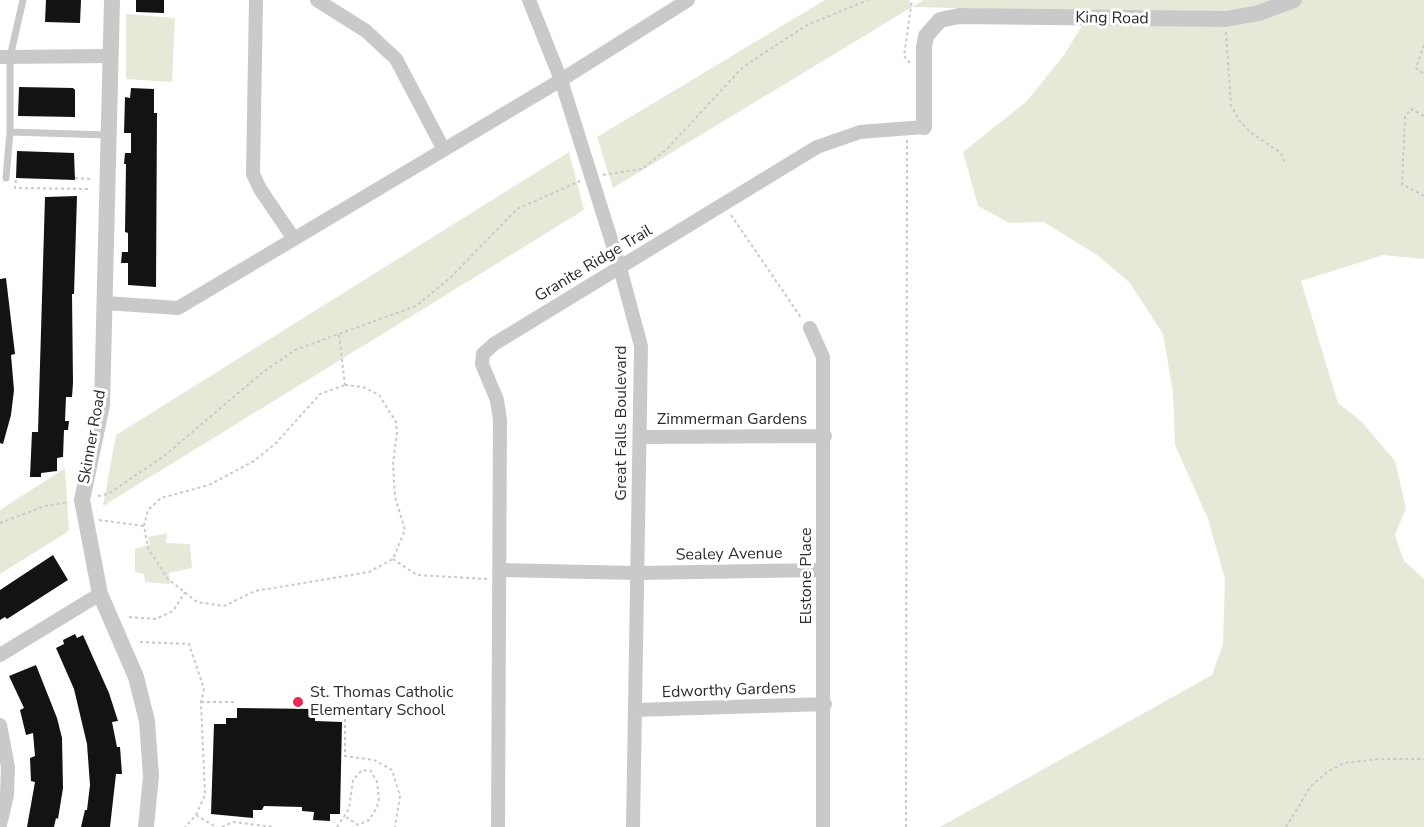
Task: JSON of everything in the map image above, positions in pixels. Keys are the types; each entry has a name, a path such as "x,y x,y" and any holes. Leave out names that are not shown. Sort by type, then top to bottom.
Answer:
{"street":[{"name":"Skinner Road","path":"112,0 102,405 82,500 100,594 136,677 147,722 151,776 146,827"},
{"path":"256,0 253,174 260,189 294,239"},
{"path":"317,0 366,31 396,59 444,150"},
{"name":"Great Falls Boulevard","path":"529,0 561,80 620,268 641,346 633,827"},
{"path":"105,303 178,308 561,80 688,0"},
{"name":"King Road","path":"924,127 924,47 931,28 940,20 959,16 1226,19 1259,13 1294,0"},
{"path":"5,57 111,56"},
{"name":"Granite Ridge Trail","path":"498,827 500,420 497,400 483,364 483,354 494,344 817,147 860,132 924,127"},
{"name":"Elstone Place","path":"810,328 823,357 825,436 822,570 825,704 823,827"},
{"name":"Zimmerman Gardens","path":"640,437 825,436"},
{"name":"Sealey Avenue","path":"637,573 822,570"},
{"path":"499,575 637,573"},
{"path":"0,655 100,594"},
{"name":"Edworthy Gardens","path":"635,710 825,704"},
{"path":"0,725 8,767 7,795 0,825"}],"lane":[{"path":"6,178 10,132 5,57 22,0"},
{"path":"10,132 110,135"}],"path":[{"path":"0,523 45,506 108,494 164,456 264,372 295,350 416,306 450,278 517,209 591,177 642,169 667,149 743,67 807,25 868,0"},
{"path":"1226,19 1231,105 1239,120 1250,132 1281,153 1285,164"},
{"path":"1424,45 1416,68 1424,74"},
{"path":"1424,117 1411,110 1405,117 1402,184 1424,196"},
{"path":"906,827 907,138"},
{"path":"75,178 90,179"},
{"path":"15,188 90,189"},
{"path":"724,205 796,312 810,328"},
{"path":"339,335 345,385"},
{"path":"345,385 363,387 379,395 396,422 397,433 393,463 395,497 405,530 393,559 369,572 255,591 224,606 197,602 168,579 148,548 144,526 148,510 160,498 209,485 254,461 276,443 320,394 345,385"},
{"path":"85,520 114,520 144,526"},
{"path":"393,559 417,575 499,575"},
{"path":"129,617 156,619 173,611 185,592"},
{"path":"140,642 189,644 204,690 201,702 205,795 196,815 185,827"},
{"path":"201,702 237,702"},
{"path":"345,719 345,756 374,760 392,770 400,795 395,827"},
{"path":"1286,827 1311,786 1327,772 1344,763 1366,760 1424,759"},
{"path":"337,826 346,817 352,780 362,770 371,771 377,782 379,800 376,809 369,820 358,825 346,817"},
{"path":"196,815 216,827"},
{"path":"222,827 233,822 274,827"}],"green space":[{"path":"825,0 909,0 912,7 613,188 597,137"},
{"path":"924,0 1424,0 1424,259 1383,255 1301,281 1338,403 1361,421 1395,461 1406,508 1395,535 1404,561 1424,579 1424,827 940,827 1212,675 1223,644 1225,579 1208,519 1175,445 1173,392 1163,334 1130,283 1097,255 1044,222 1009,223 978,206 963,152 1026,102 1064,55 1091,11 912,7"},
{"path":"126,14 175,18 172,82 126,79"},
{"path":"569,152 584,210 103,506 116,435"},
{"path":"65,468 69,531 0,574 0,510"},
{"path":"167,533 166,543 190,544 192,568 169,573 170,584 145,582 144,574 135,572 135,549 150,544 148,537"}],"building":[{"path":"46,0 81,0 80,23 45,22"},
{"path":"136,0 164,0 164,13 136,12"},
{"path":"19,87 73,88 75,90 75,117 18,116"},
{"path":"131,88 154,89 154,113 157,113 156,287 128,285 128,263 121,263 122,252 128,252 128,233 125,232 126,164 124,164 125,153 131,153 131,133 124,133 125,97 130,98"},
{"path":"17,151 74,153 75,180 16,178"},
{"path":"77,196 74,294 72,294 73,383 72,397 66,397 65,421 69,421 68,430 64,430 63,457 57,458 57,471 41,473 41,477 30,477 32,432 38,432 45,197"},
{"path":"6,278 15,354 11,355 14,390 11,415 3,444 0,443 0,279"},
{"path":"53,555 68,580 7,619 5,617 0,620 0,590"},
{"path":"75,634 77,638 83,635 109,693 118,721 112,722 117,747 120,747 122,774 116,774 110,827 81,827 85,810 87,810 90,785 87,744 74,689 56,648 64,644 63,640"},
{"path":"36,665 57,718 62,738 63,788 58,819 56,818 54,827 27,827 35,782 31,781 30,758 35,756 33,733 26,735 20,710 24,708 9,676"},
{"path":"237,708 315,709 315,721 342,722 340,814 330,814 330,821 313,820 314,812 302,811 302,807 264,806 262,810 253,810 253,818 211,814 214,724 226,724 226,718 237,718"}],"place":[{"name":"St. Thomas Catholic Elementary School","path":"298,702"}]}
